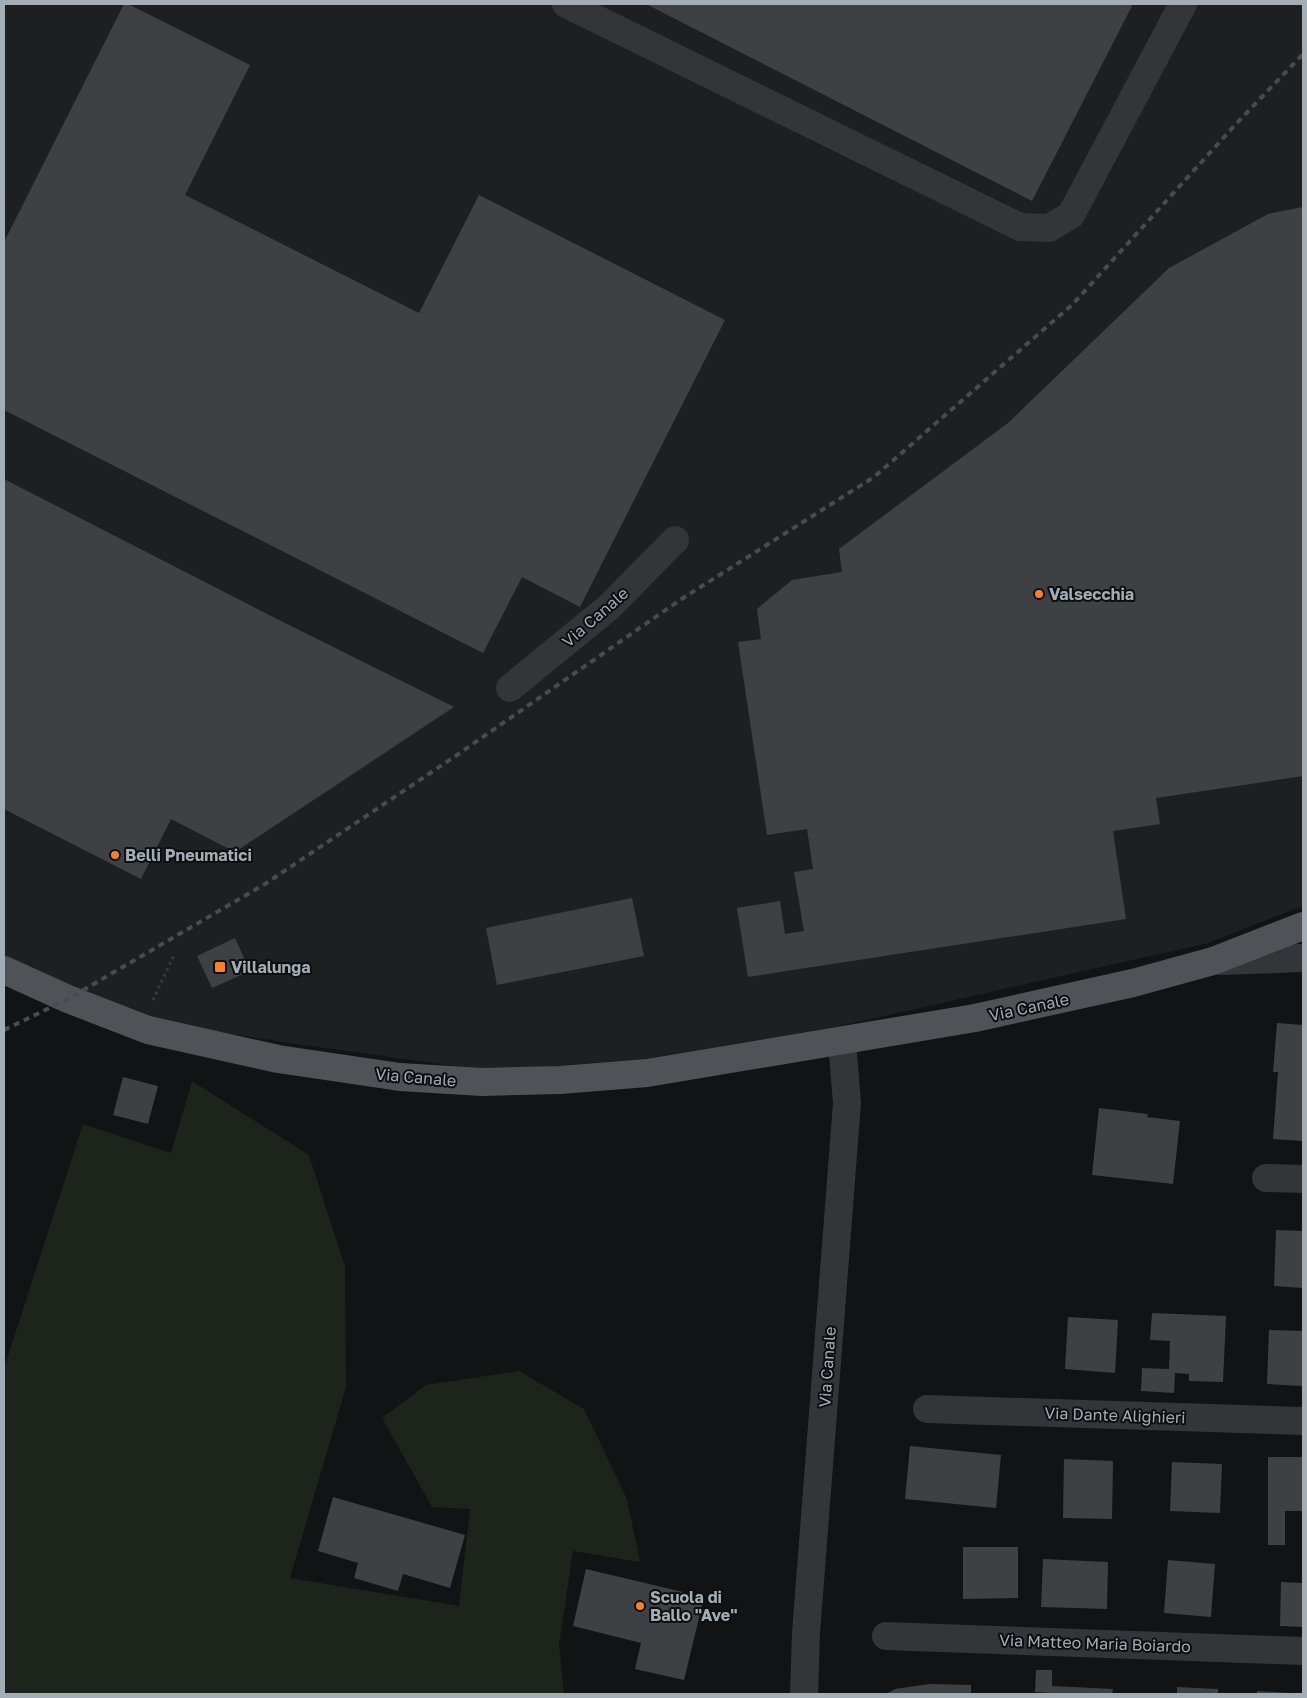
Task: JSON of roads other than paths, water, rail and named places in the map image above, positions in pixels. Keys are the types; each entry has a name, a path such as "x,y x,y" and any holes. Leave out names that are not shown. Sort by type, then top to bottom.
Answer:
{"main road":[{"name":"Via Canale","path":"4,970 68,999 148,1030 278,1059 400,1077 482,1082 560,1080 647,1073 975,1018 1133,983 1213,961 1303,926"}],"street":[{"path":"566,4 1020,227 1049,228 1071,215 1183,4"},
{"name":"Via Canale","path":"510,688 609,607 675,540"},
{"name":"Via Canale","path":"1213,961 1303,958"},
{"name":"Via Canale","path":"804,1694 806,1633 847,1103 842,1041"},
{"path":"1266,1178 1303,1178"},
{"name":"Via Dante Alighieri","path":"927,1409 1303,1421"},
{"name":"Via Matteo Maria Boiardo","path":"886,1636 1303,1651"}],"railway":[{"path":"4,1030 68,999 265,884 457,755 680,600 874,477 1073,304 1235,125 1303,54"}],"place":[{"name":"Valsecchia","path":"1039,594"},
{"name":"Belli Pneumatici","path":"115,855"},
{"name":"Villalunga","path":"220,967"},
{"name":"Scuola di Ballo \"Ave\"","path":"640,1606"}]}
